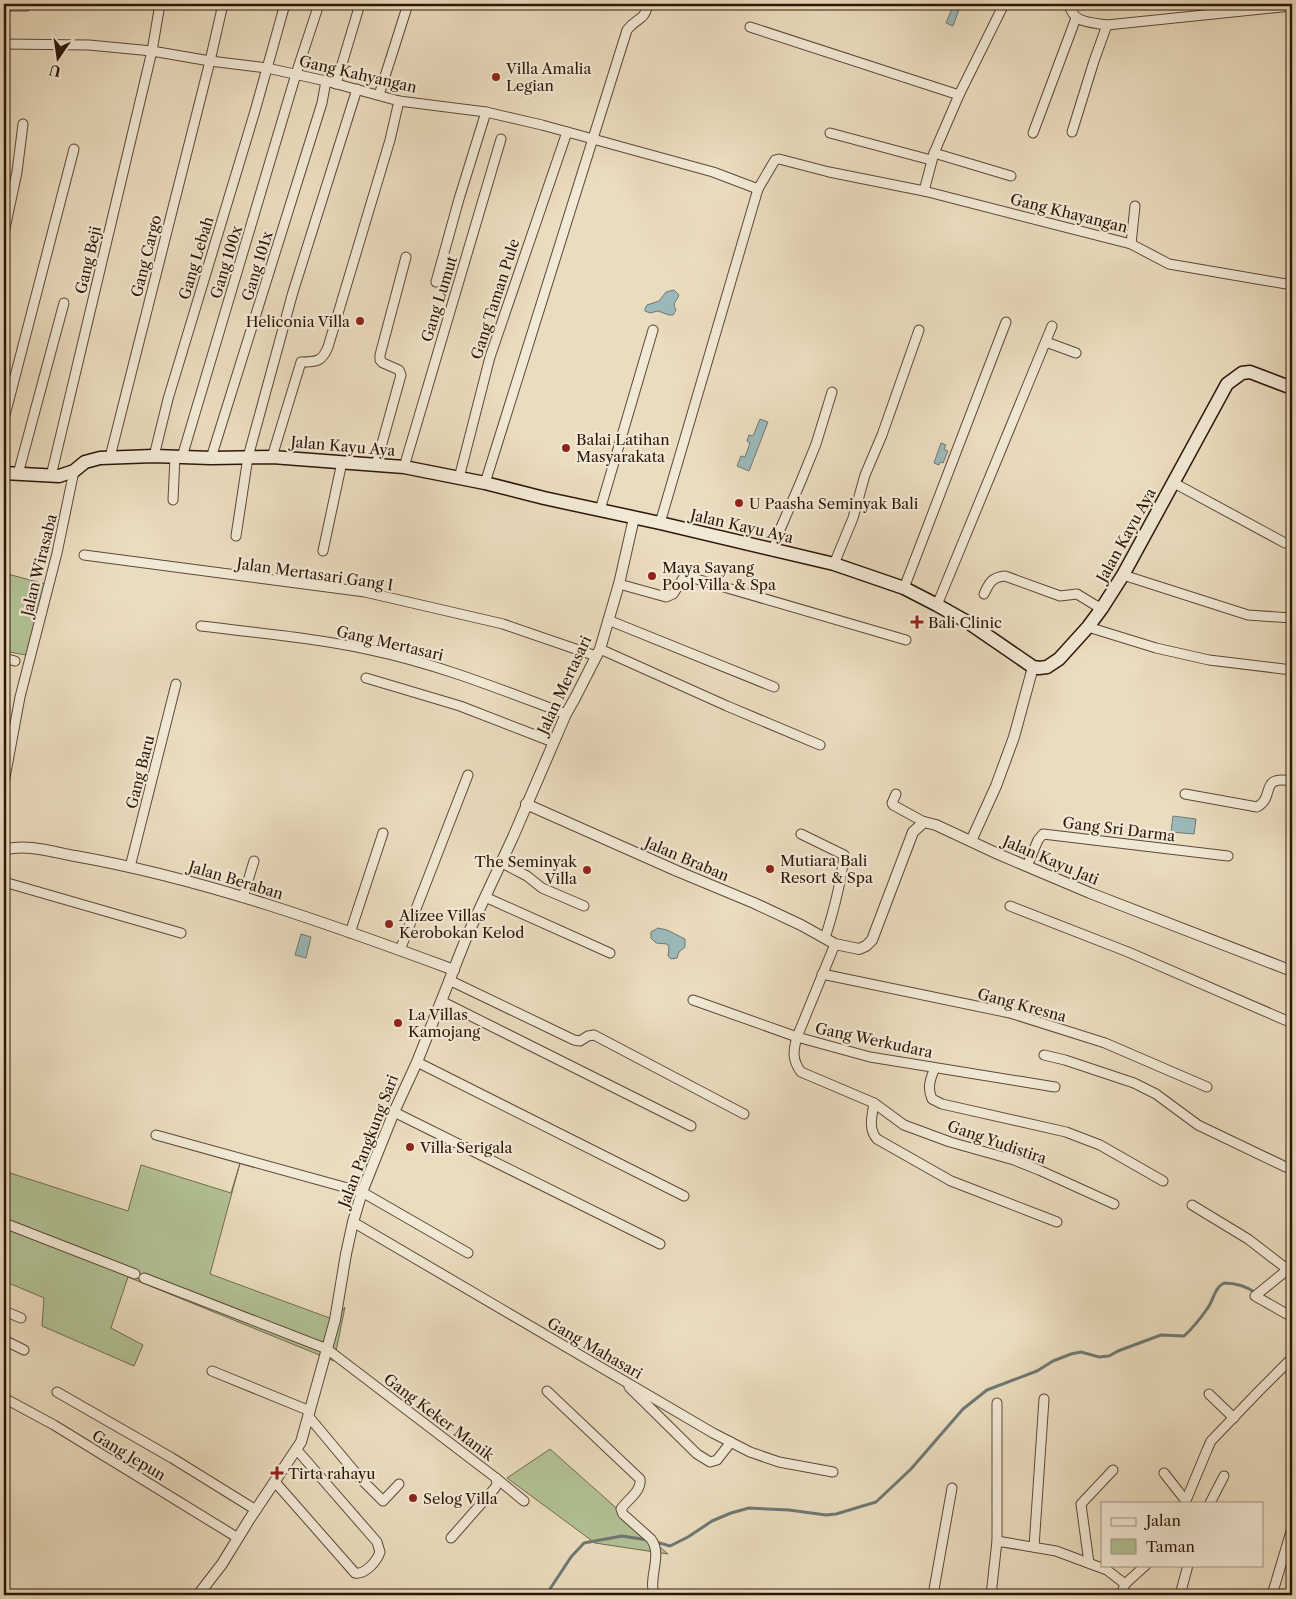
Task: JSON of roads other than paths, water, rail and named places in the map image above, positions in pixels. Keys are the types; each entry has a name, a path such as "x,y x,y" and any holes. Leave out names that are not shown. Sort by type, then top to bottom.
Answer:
{"main road":[{"name":"Jalan Kayu Aya","path":"4,473 51,476 66,474 74,471 86,462 100,458 154,456 211,458 272,457 404,467 485,483 834,564 904,588 969,623 1038,667 1059,659 1088,627 1102,608 1123,576 1226,384 1242,373 1250,372 1292,388"}],"street":[{"name":"Gang Beji","path":"51,476 152,52 160,4"},
{"name":"Gang Cargo","path":"110,457 223,4"},
{"name":"Gang Lebah","path":"154,456 171,389 285,4"},
{"name":"Gang 100x","path":"173,500 178,457 319,4"},
{"path":"336,84 360,4"},
{"path":"379,95 408,4"},
{"path":"485,483 627,30 632,24 642,18 648,4"},
{"path":"924,190 933,157 960,95 1004,4"},
{"path":"1069,4 1071,14 1076,18 1107,25 1292,6"},
{"path":"4,6 26,6"},
{"path":"1033,133 1076,18"},
{"path":"1072,132 1107,25"},
{"path":"750,28 960,95"},
{"name":"Gang Kahyangan","path":"4,44 89,45 267,68 326,81 399,101 486,112 713,172 758,188"},
{"name":"Gang 101x","path":"211,458 322,103 326,81"},
{"path":"236,536 248,457 293,292 356,89"},
{"path":"272,457 301,362 318,360 324,356 328,347 390,140 399,101"},
{"path":"436,282 458,198 486,112"},
{"path":"4,233 17,172 23,124"},
{"name":"Gang Taman Pule","path":"459,478 490,357 567,132"},
{"path":"830,134 1011,176"},
{"name":"Gang Lumut","path":"404,467 501,139"},
{"path":"4,419 74,149"},
{"name":"Gang Khayangan","path":"758,188 772,163 779,159 829,172 924,190 1131,244 1168,264 1292,285"},
{"path":"660,523 758,188"},
{"path":"1131,244 1135,206"},
{"path":"376,465 401,375 398,370 383,364 380,360 380,355 406,257"},
{"name":"Gang Beji","path":"18,474 64,303"},
{"path":"904,588 1006,322"},
{"path":"937,605 1052,326"},
{"path":"600,510 653,330"},
{"path":"834,564 919,330"},
{"path":"1046,342 1076,353"},
{"path":"773,551 781,526 816,444 832,392"},
{"path":"323,551 342,462"},
{"name":"Jalan Wirasaba","path":"4,783 20,696 57,553 74,471"},
{"path":"1174,483 1284,544"},
{"name":"Jalan Mertasari","path":"526,804 566,714 598,652 619,584 634,518"},
{"name":"Jalan Mertasari Gang I","path":"84,555 365,592 502,624 598,652 820,745"},
{"path":"984,594 992,579 1005,576 1060,596 1077,594 1102,608"},
{"path":"1123,576 1248,615 1292,618"},
{"path":"619,584 666,597 673,594 684,577 693,578 906,640"},
{"path":"608,620 774,687"},
{"name":"Gang Mertasari","path":"201,626 320,641 371,650 469,677 566,714"},
{"path":"1088,627 1156,648 1209,660 1292,670"},
{"path":"4,658 15,661"},
{"path":"971,841 996,786 1038,667"},
{"path":"366,678 460,706 553,742"},
{"name":"Gang Baru","path":"130,867 176,684"},
{"path":"400,950 468,775"},
{"path":"1185,794 1257,807 1262,804 1269,785 1274,781 1280,779 1292,781"},
{"path":"896,794 893,804 924,822"},
{"name":"Jalan Pangkung Sari","path":"198,1595 215,1574 297,1450 305,1434 335,1320 344,1261 362,1192 394,1112 417,1062 449,980 502,863 526,804"},
{"name":"Jalan Braban","path":"526,804 677,871 754,902 836,944 859,949 866,946 872,940 912,832 924,822"},
{"name":"Jalan Kayu Jati","path":"924,822 1216,943 1292,971"},
{"path":"350,933 383,833"},
{"path":"801,834 844,855 838,897 825,938"},
{"name":"Gang Sri Darma","path":"1027,866 1038,840 1043,834 1228,856"},
{"name":"Jalan Beraban","path":"4,850 14,847 32,849 130,867 185,880 243,897 454,970"},
{"path":"243,897 254,861"},
{"path":"502,863 527,876 542,888 584,906"},
{"path":"4,882 181,932"},
{"path":"486,897 610,953"},
{"path":"1010,906 1128,952 1292,1023"},
{"path":"797,1037 836,944"},
{"name":"Gang Kresna","path":"822,974 1010,1014 1105,1043 1207,1087"},
{"path":"449,980 574,1040 580,1041 594,1035 744,1114"},
{"name":"Gang Werkudara","path":"693,1000 797,1037 870,1057 1056,1087"},
{"path":"441,1001 691,1126"},
{"name":"Gang Yudistira","path":"797,1037 793,1050 795,1064 801,1072 874,1103 904,1124 950,1142 1030,1167 1114,1204"},
{"path":"1044,1055 1134,1083 1156,1094 1198,1124 1292,1170"},
{"path":"417,1062 684,1196"},
{"path":"935,1068 928,1091 932,1099 942,1104 1066,1132 1100,1145 1163,1181"},
{"path":"874,1103 871,1126 872,1134 877,1139 951,1180 1057,1222"},
{"path":"394,1112 660,1244"},
{"path":"156,1136 362,1192 468,1253"},
{"path":"1192,1205 1248,1239 1290,1268 1256,1296 1292,1317"},
{"name":"Gang Mahasari","path":"353,1222 622,1380 750,1452 779,1462 833,1472"},
{"path":"4,1223 135,1274"},
{"name":"Gang Keker Manik","path":"144,1278 327,1349 496,1478 497,1484 495,1488 451,1538"},
{"path":"4,1311 21,1318"},
{"path":"4,1340 24,1350"},
{"path":"1185,1502 1211,1441 1292,1358"},
{"path":"212,1371 310,1414 360,1478 383,1501 399,1484"},
{"path":"622,1380 697,1454 710,1462 717,1460 731,1442"},
{"path":"547,1391 640,1479 639,1488 621,1509 623,1514 655,1544 652,1586 654,1595"},
{"path":"57,1392 172,1458 256,1510"},
{"path":"1209,1394 1234,1418"},
{"name":"Gang Jepun","path":"4,1398 54,1426 238,1538"},
{"path":"1034,1547 1044,1399"},
{"path":"991,1595 997,1541 997,1403"},
{"path":"275,1482 355,1574 363,1572 376,1560 380,1552 377,1542 297,1450"},
{"path":"1089,1563 1081,1504 1113,1470"},
{"path":"1164,1473 1185,1502"},
{"path":"1211,1502 1224,1476"},
{"path":"496,1478 524,1501"},
{"path":"933,1595 952,1488"},
{"path":"1272,1595 1292,1528"},
{"path":"997,1541 1056,1551 1107,1570 1125,1584"},
{"path":"1121,1595 1125,1584 1145,1566"},
{"path":"1180,1595 1188,1566"}],"water":[{"path":"954,4 961,4 953,26 946,23"},
{"path":"674,290 679,295 674,304 676,310 673,315 658,311 650,313 645,311 647,305 659,301 666,292"},
{"path":"760,419 768,422 749,471 737,466 741,456 745,457 750,443 747,441 749,435 753,436"},
{"path":"941,443 946,445 944,449 948,451 943,463 940,462 939,465 934,463"},
{"path":"1173,816 1196,819 1194,834 1171,832"},
{"path":"658,928 667,930 685,939 685,947 679,952 677,958 671,959 668,956 669,947 667,944 656,943 651,938 651,932"},
{"path":"301,934 311,937 306,958 295,955"}],"waterway":[{"path":"656,1542 670,1546 712,1521 749,1508 789,1510 826,1515 836,1514 876,1502 911,1469 963,1409 987,1390 1037,1371 1053,1361 1071,1354 1081,1352 1099,1357 1109,1356 1161,1335 1184,1336 1202,1316 1216,1291 1224,1283 1241,1285 1256,1293"},
{"path":"546,1595 571,1557 584,1543 622,1536 648,1540"},
{"path":"476,1595 486,1592 513,1595"}],"place":[{"name":"Villa Amalia Legian","path":"496,77"},
{"name":"Heliconia Villa","path":"360,321"},
{"name":"Balai Latihan Masyarakata","path":"566,448"},
{"name":"U Paasha Seminyak Bali","path":"739,503"},
{"name":"Maya Sayang Pool Villa & Spa","path":"652,576"},
{"name":"Bali Clinic","path":"917,622"},
{"name":"Mutiara Bali Resort & Spa","path":"770,869"},
{"name":"The Seminyak Villa","path":"587,870"},
{"name":"Alizee Villas Kerobokan Kelod","path":"389,924"},
{"name":"La Villas Kamojang","path":"398,1023"},
{"name":"Villa Serigala","path":"410,1147"},
{"name":"Tirta rahayu","path":"277,1473"},
{"name":"Selog Villa","path":"413,1498"}]}
